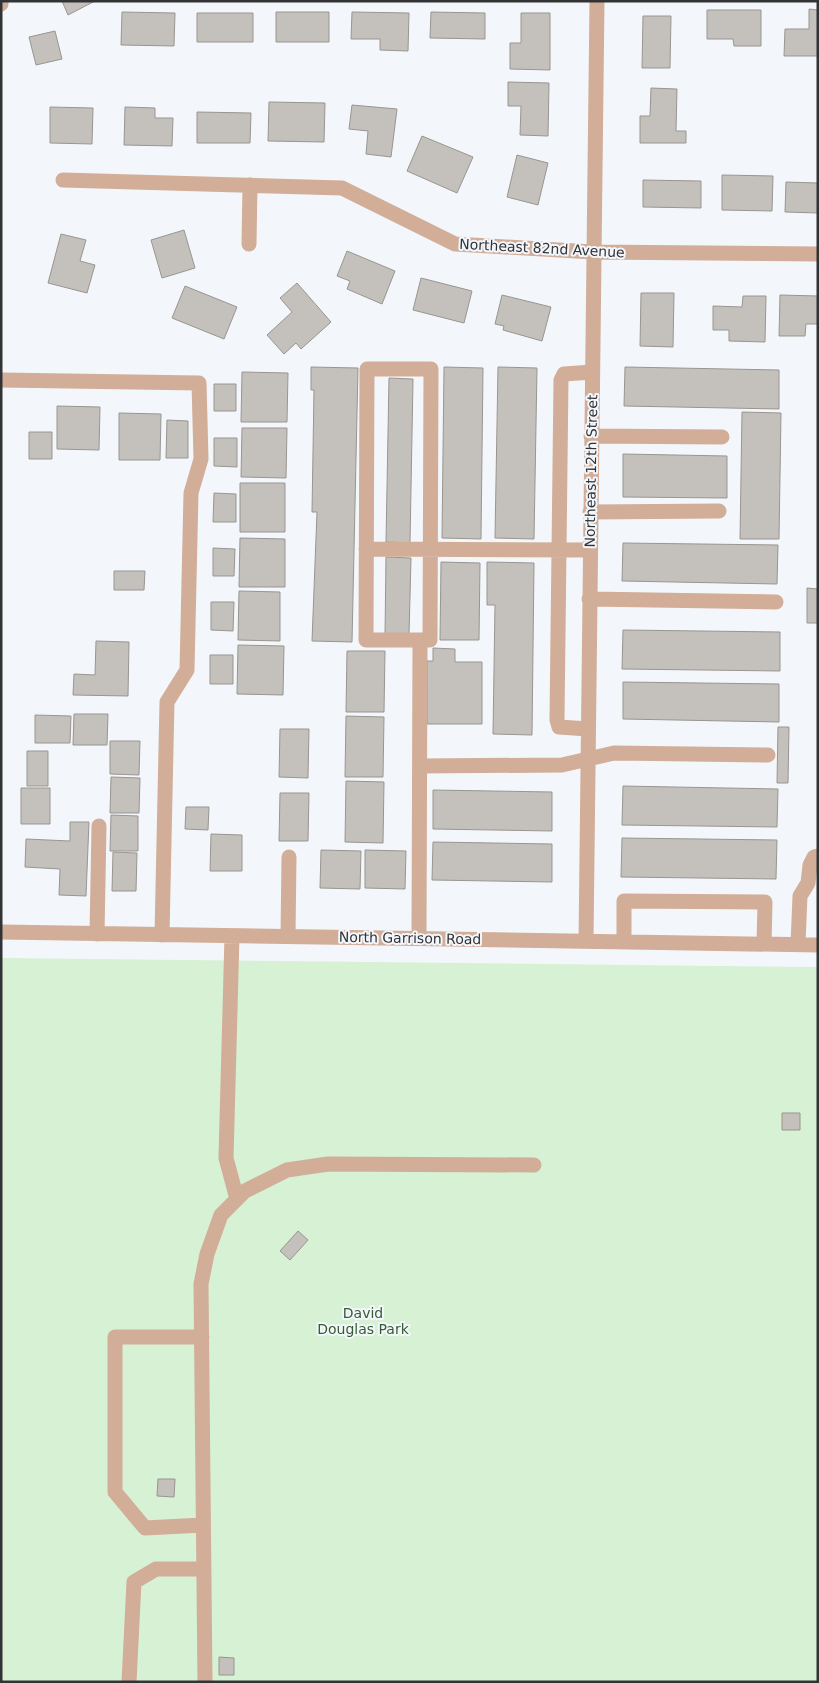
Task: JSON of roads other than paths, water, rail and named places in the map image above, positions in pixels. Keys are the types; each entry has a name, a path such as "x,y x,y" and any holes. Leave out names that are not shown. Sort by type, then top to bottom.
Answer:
{"street":[{"name":"Northeast 12th Street","path":"586,941 597,1"},
{"name":"Northeast 82nd Avenue","path":"63,180 342,188 455,244 593,252 818,254"},
{"path":"249,244 250,185"},
{"path":"367,369 431,369 430,549 430,640 366,640 367,369"},
{"path":"588,729 566,729 560,727 557,720 561,380 564,374 592,372"},
{"path":"1,380 199,383 201,460 191,493 186,670 167,702 162,935"},
{"path":"591,436 722,437"},
{"path":"590,512 719,511"},
{"path":"366,549 590,550"},
{"path":"589,599 776,602"},
{"path":"419,938 420,640"},
{"path":"420,766 562,765 614,753 768,755"},
{"path":"97,934 99,826"},
{"path":"798,944 800,896 813,882 810,865 814,857 818,856"},
{"path":"288,936 289,857"},
{"path":"624,942 624,901 765,902 764,944"},
{"name":"North Garrison Road","path":"1,932 818,945"},
{"path":"232,936 226,1158 237,1199"},
{"path":"204,1682 201,1284 207,1254 221,1215 245,1191 287,1170 328,1164 534,1165"},
{"path":"202,1337 114,1337 115,1492 145,1528 203,1525"},
{"path":"129,1682 134,1582 156,1569 204,1569"}],"park label":[{"name":"David Douglas Park","path":"363,1322"}]}
